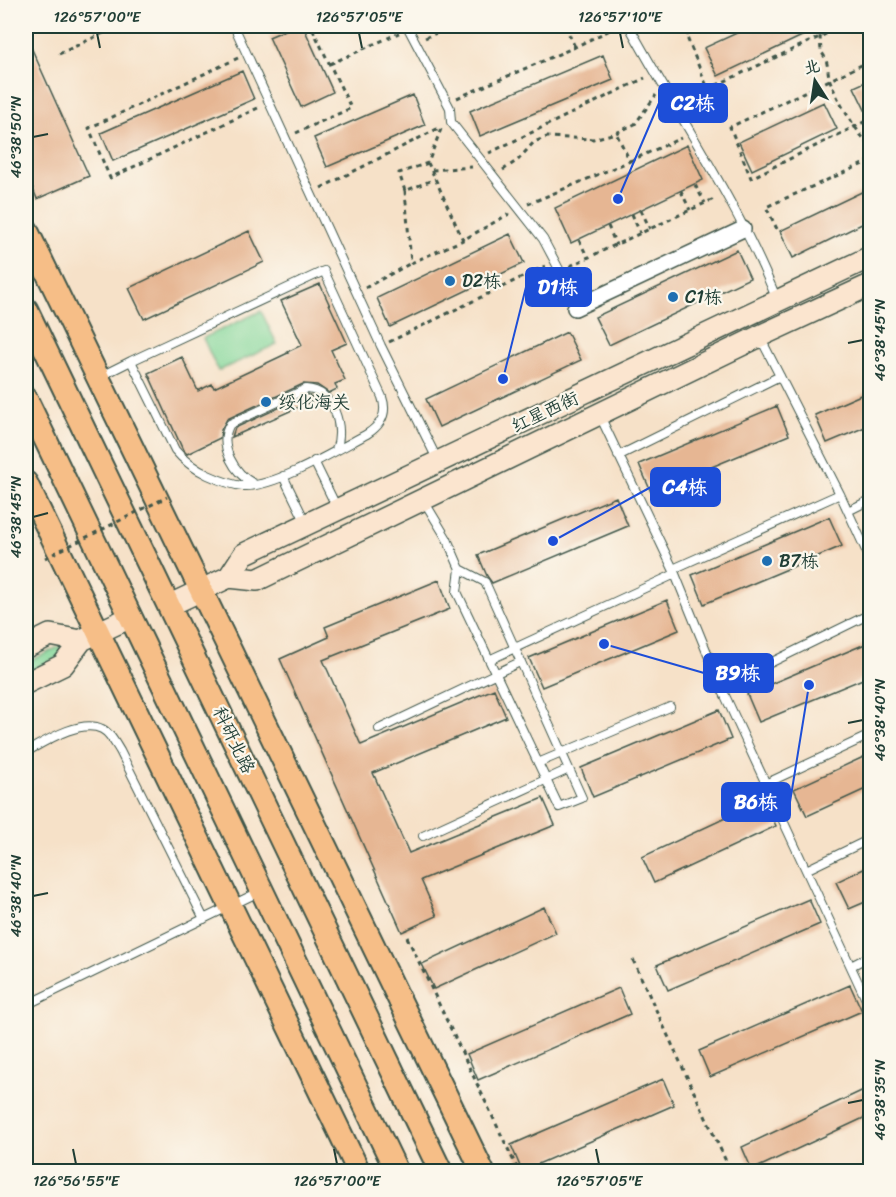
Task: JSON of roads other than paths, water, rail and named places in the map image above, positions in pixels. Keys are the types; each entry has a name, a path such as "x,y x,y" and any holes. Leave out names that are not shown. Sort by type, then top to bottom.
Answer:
{"main road":[{"path":"26,229 483,1172"},
{"name":"红星西街","path":"229,577 244,554 870,257"},
{"name":"红星西街","path":"170,605 229,577 257,580 870,285"},
{"path":"769,332 773,304"},
{"name":"科研北路","path":"26,309 441,1172"},
{"path":"26,399 397,1172"},
{"path":"411,475 424,500"},
{"path":"26,483 90,637 231,906 359,1172"},
{"path":"26,683 63,665 90,637 131,617"},
{"path":"26,647 50,635 90,637"}],"street":[{"path":"575,308 743,229"}],"lane":[{"path":"234,26 381,346 438,462"},
{"path":"628,26 727,193 773,304"},
{"path":"407,27 450,108 451,123 543,239 560,271 575,308"},
{"path":"109,372 131,361 324,271 385,404 382,421 376,428 283,476 256,485 234,485 218,480 182,459 175,450 131,361"},
{"path":"769,332 780,376 870,559"},
{"path":"618,456 780,376"},
{"path":"256,485 242,475 231,461 226,446 230,424 306,389 314,389 320,393 331,404 335,412 339,438 336,450"},
{"path":"600,415 674,572 721,687 765,784 870,1008"},
{"path":"314,461 338,510"},
{"path":"283,476 307,524"},
{"path":"489,660 840,494"},
{"path":"424,500 447,539 460,569 457,592 559,807 582,798 485,582 460,569"},
{"path":"848,511 870,500"},
{"path":"721,687 870,614"},
{"path":"379,729 520,662"},
{"path":"538,763 670,707"},
{"path":"26,752 77,728 94,726 106,732 120,751 204,919"},
{"path":"765,784 870,735"},
{"path":"423,836 569,769"},
{"path":"806,870 870,838"},
{"path":"26,1005 263,890"},
{"path":"851,966 870,956"}],"place":[{"name":"C2栋","path":"618,199"},
{"name":"D2栋","path":"450,281"},
{"name":"C1栋","path":"673,297"},
{"name":"D1栋","path":"503,379"},
{"name":"绥化海关","path":"266,402"},
{"name":"C4栋","path":"553,541"},
{"name":"B7栋","path":"767,561"},
{"name":"B9栋","path":"604,644"},
{"name":"B6栋","path":"809,685"}]}
